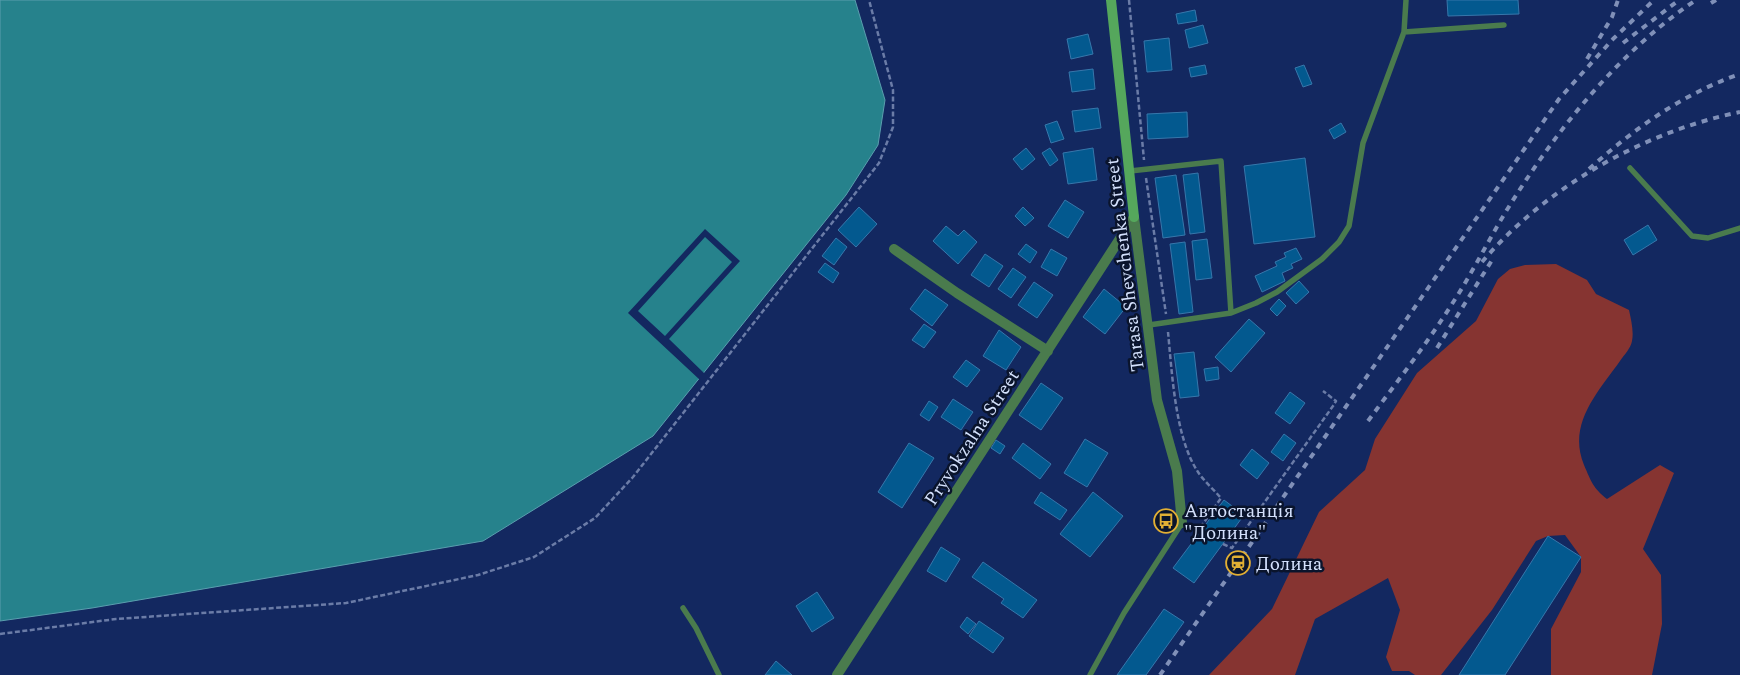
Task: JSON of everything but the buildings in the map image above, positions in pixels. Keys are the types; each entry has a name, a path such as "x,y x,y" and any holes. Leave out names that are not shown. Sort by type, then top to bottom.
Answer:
{"street":[{"name":"Tarasa Shevchenka Street","path":"1111,0 1134,217 1157,400 1177,471 1182,523"},
{"name":"Pryvokzalna Street","path":"836,675 1134,217"},
{"path":"894,249 957,293 1048,351"}],"lane":[{"path":"1149,325 1231,313 1277,292 1322,259 1339,242 1349,226 1363,143 1404,32 1406,0"},
{"path":"1404,32 1504,25"},
{"path":"1130,171 1221,161 1231,313"},
{"path":"1630,168 1692,236 1708,238 1740,228"},
{"path":"1090,675 1124,613 1182,523"},
{"path":"683,608 719,675"}],"path":[{"path":"0,634 116,619 346,604 478,575 534,557 595,518 633,477 879,163 893,127 894,90 869,0"},
{"path":"1129,0 1145,169 1167,322 1175,394 1182,432 1197,471 1221,498 1200,528 1202,530"},
{"path":"1223,544 1232,548 1333,406 1336,401 1323,391"}],"shaded area":[{"path":"0,0 855,0 885,100 878,145 846,195 653,436 483,541 92,608 0,621"},
{"path":"1556,264 1587,280 1596,294 1629,310 1633,337 1631,344 1587,409 1579,436 1584,465 1593,484 1607,499 1660,465 1674,473 1643,549 1661,575 1662,624 1652,675 1551,675 1551,629 1581,572 1581,557 1565,535 1548,536 1536,541 1492,610 1441,675 1415,675 1409,671 1392,671 1386,657 1400,610 1388,578 1315,619 1295,675 1209,675 1272,609 1319,512 1365,470 1375,439 1417,373 1476,321 1498,279 1510,269 1525,265"}],"pier":[{"path":"705,229 740,261 669,339 705,374 700,380 628,313","holes":["705,237 732,262 665,336 638,311"]}],"railway":[{"path":"1587,59 1612,17 1618,0"},
{"path":"1160,675 1559,99 1613,39 1654,0"},
{"path":"1623,43 1679,0"},
{"path":"1368,421 1442,319 1524,183 1566,124 1589,96 1640,44 1696,0"},
{"path":"1711,3 1716,0"},
{"path":"1589,169 1623,140 1679,102 1740,74"},
{"path":"1482,262 1507,235 1536,210 1566,187 1599,166 1633,148 1668,133 1740,112"},
{"path":"1437,348 1494,257"}],"place":[{"name":"Автостанція \"Долина\"","path":"1166,521"},
{"name":"Долина","path":"1238,563"}]}
